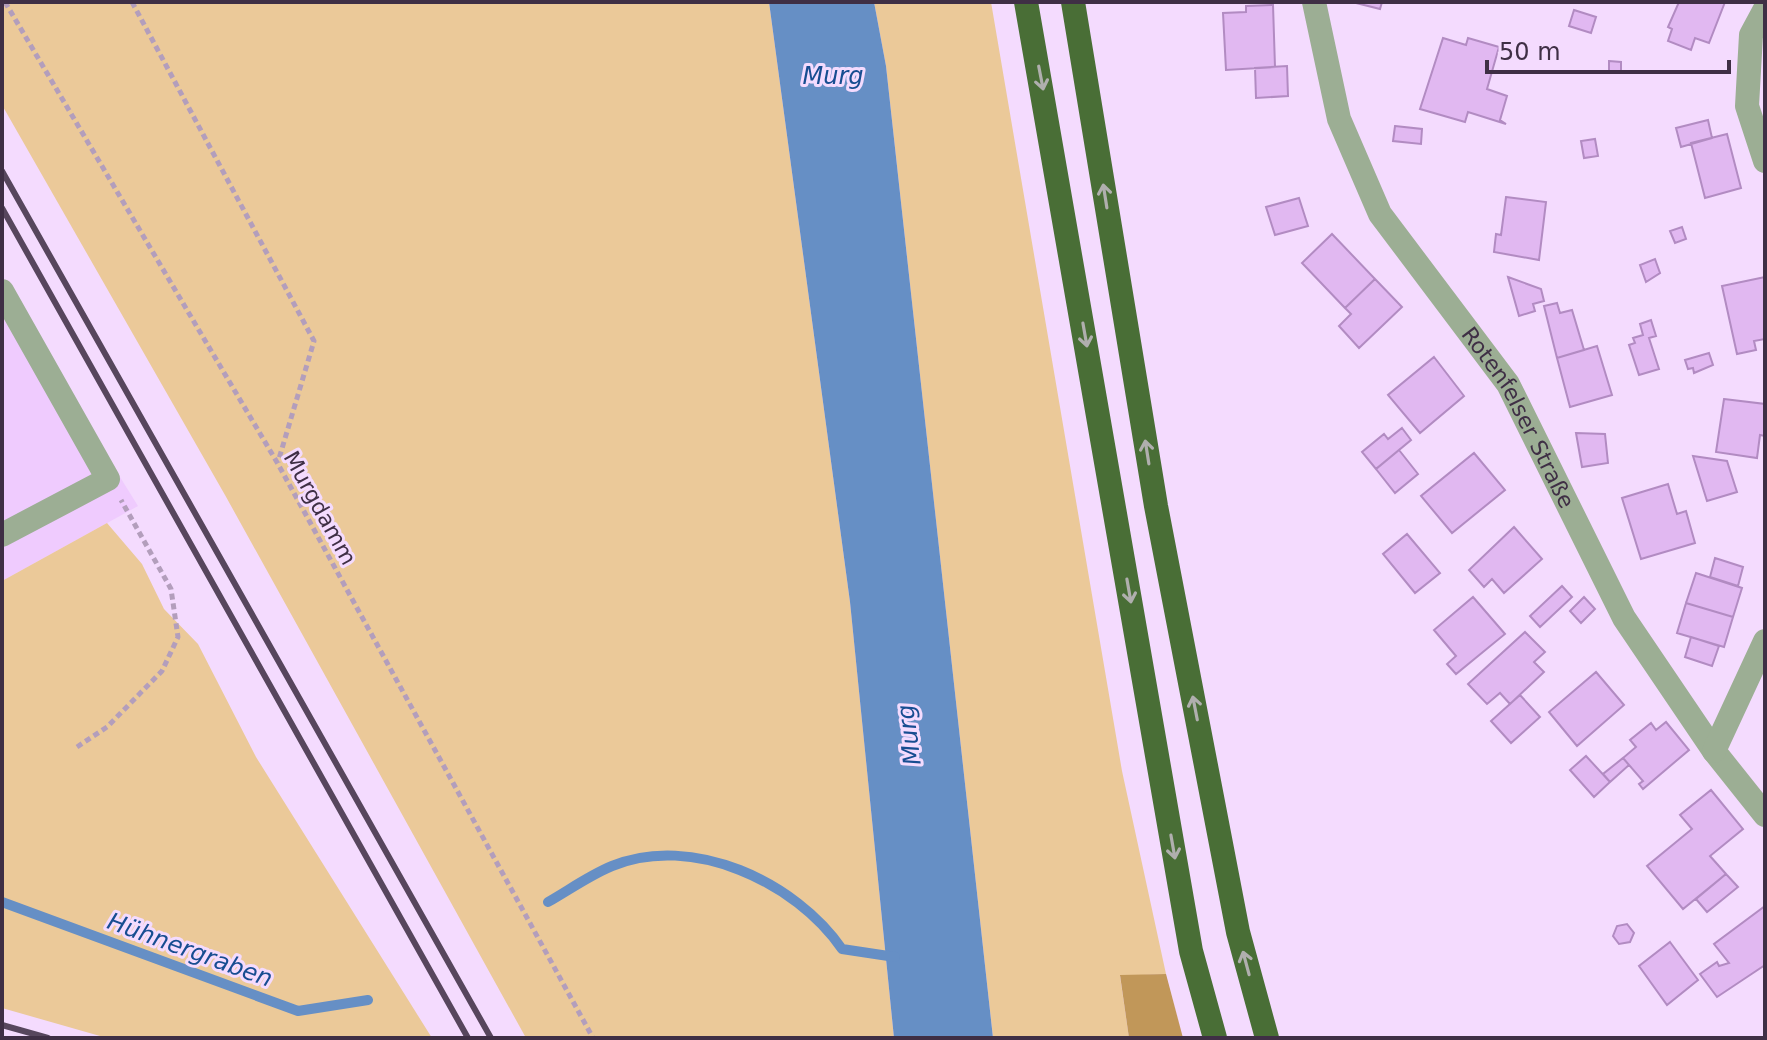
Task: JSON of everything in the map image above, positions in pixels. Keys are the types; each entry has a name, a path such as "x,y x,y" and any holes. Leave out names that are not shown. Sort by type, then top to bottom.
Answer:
{"highway":[{"path":"1026,2 1191,951 1215,1038"},
{"path":"1073,2 1156,506 1238,932 1267,1038"}],"street":[{"name":"Rotenfelser Straße","path":"1314,2 1339,119 1380,214 1508,384 1624,618 1714,751 1765,815"},
{"path":"1765,9 1751,35 1747,106 1765,161"},
{"path":"2,291 108,479 2,535"},
{"path":"1714,751 1765,641"}],"path":[{"name":"Murgdamm","path":"5,2 278,464 593,1038"},
{"path":"132,2 314,341 278,464"},
{"path":"77,747 107,727 162,671 178,637 171,589 108,479"}],"shaded area":[{"path":"2,2 769,2 850,602 894,1038 526,1038 225,495 2,105"},
{"path":"874,2 991,2 1122,771 1166,974 1120,976 1129,1038 993,1038 886,66"},
{"path":"2,287 138,506 2,581"},
{"path":"107,523 142,564 164,609 198,644 256,757 432,1038 107,1038 2,1008 2,581"},
{"path":"1166,974 1183,1038 1129,1038 1120,975"}],"water":[{"name":"Murg","path":"769,2 874,2 886,66 993,1038 894,1038 850,602"}],"building":[{"path":"1352,2 1382,2 1380,9"},
{"path":"1679,2 1725,2 1709,43 1695,38 1691,50 1668,41 1672,29 1668,27"},
{"path":"1273,5 1275,67 1226,70 1223,13 1246,12 1246,6"},
{"path":"1574,10 1596,17 1591,33 1569,26"},
{"path":"1443,38 1466,45 1468,38 1499,47 1487,89 1507,96 1500,120 1506,124 1468,112 1465,122 1420,109"},
{"path":"1609,61 1621,62 1621,73 1609,72"},
{"path":"1287,66 1288,96 1256,98 1255,68"},
{"path":"1708,120 1712,138 1681,147 1676,128"},
{"path":"1395,126 1422,129 1421,144 1393,141"},
{"path":"1727,134 1741,188 1705,198 1691,143"},
{"path":"1595,139 1598,156 1584,158 1581,141"},
{"path":"1506,197 1546,202 1539,260 1494,252 1496,234 1501,235"},
{"path":"1299,198 1308,226 1275,235 1266,207"},
{"path":"1682,227 1686,239 1675,243 1670,231"},
{"path":"1332,234 1375,279 1345,308 1302,263"},
{"path":"1655,259 1660,273 1646,282 1640,265"},
{"path":"1508,277 1541,289 1544,301 1533,304 1535,311 1519,316"},
{"path":"1765,277 1765,339 1754,341 1756,350 1737,354 1722,286"},
{"path":"1375,279 1402,307 1359,348 1339,326 1351,314 1345,308"},
{"path":"1557,303 1560,313 1572,310 1584,350 1557,358 1544,306"},
{"path":"1651,320 1656,336 1649,338 1659,369 1639,375 1629,345 1635,343 1633,338 1643,335 1640,324"},
{"path":"1597,346 1612,395 1570,407 1557,358"},
{"path":"1709,353 1713,365 1694,373 1693,368 1688,369 1685,360"},
{"path":"1434,357 1464,396 1420,433 1388,395"},
{"path":"1724,399 1765,404 1765,436 1760,435 1757,458 1716,452"},
{"path":"1402,428 1411,440 1376,469 1362,452 1384,434 1388,439"},
{"path":"1576,433 1605,434 1608,463 1582,467"},
{"path":"1399,450 1418,474 1395,493 1376,469"},
{"path":"1474,453 1505,490 1452,533 1421,496"},
{"path":"1693,456 1727,461 1737,492 1707,501"},
{"path":"1668,484 1677,514 1686,511 1695,543 1641,559 1622,498"},
{"path":"1514,527 1542,559 1504,593 1492,579 1484,587 1469,570"},
{"path":"1407,534 1440,573 1415,593 1383,554"},
{"path":"1715,558 1743,567 1738,586 1710,577"},
{"path":"1696,573 1742,588 1733,617 1686,603"},
{"path":"1562,586 1572,597 1540,627 1530,616"},
{"path":"1473,597 1505,634 1456,674 1447,664 1456,656 1434,630"},
{"path":"1584,597 1595,609 1581,623 1570,611"},
{"path":"1686,603 1733,617 1724,647 1677,633"},
{"path":"1525,632 1545,652 1534,662 1544,672 1510,704 1500,693 1487,704 1468,684"},
{"path":"1691,637 1719,646 1712,666 1685,657"},
{"path":"1596,672 1624,705 1577,746 1549,712"},
{"path":"1520,695 1540,717 1511,743 1491,721"},
{"path":"1666,722 1689,750 1643,789 1639,784 1643,781 1623,758 1636,747 1630,740 1651,723 1656,730"},
{"path":"1586,756 1610,782 1594,797 1570,770"},
{"path":"1623,758 1629,765 1610,782 1603,774"},
{"path":"1711,790 1743,829 1710,856 1726,874 1683,909 1647,866 1692,829 1680,815"},
{"path":"1726,874 1738,887 1707,912 1696,899"},
{"path":"1765,906 1765,965 1717,997 1700,974 1717,962 1719,966 1729,963 1714,944"},
{"path":"1627,924 1634,933 1630,942 1619,944 1613,936 1617,926"},
{"path":"1670,942 1698,980 1667,1005 1639,966"}],"waterway":[{"name":"Hühnergraben","path":"548,902 612,866 643,857 675,856 708,860 740,870 798,903 842,949 895,957"},
{"name":"Hühnergraben","path":"2,902 298,1011 368,1000"}],"railway":[{"path":"2,171 491,1038"},
{"path":"2,208 468,1038"},
{"path":"2,1025 48,1038"}]}
